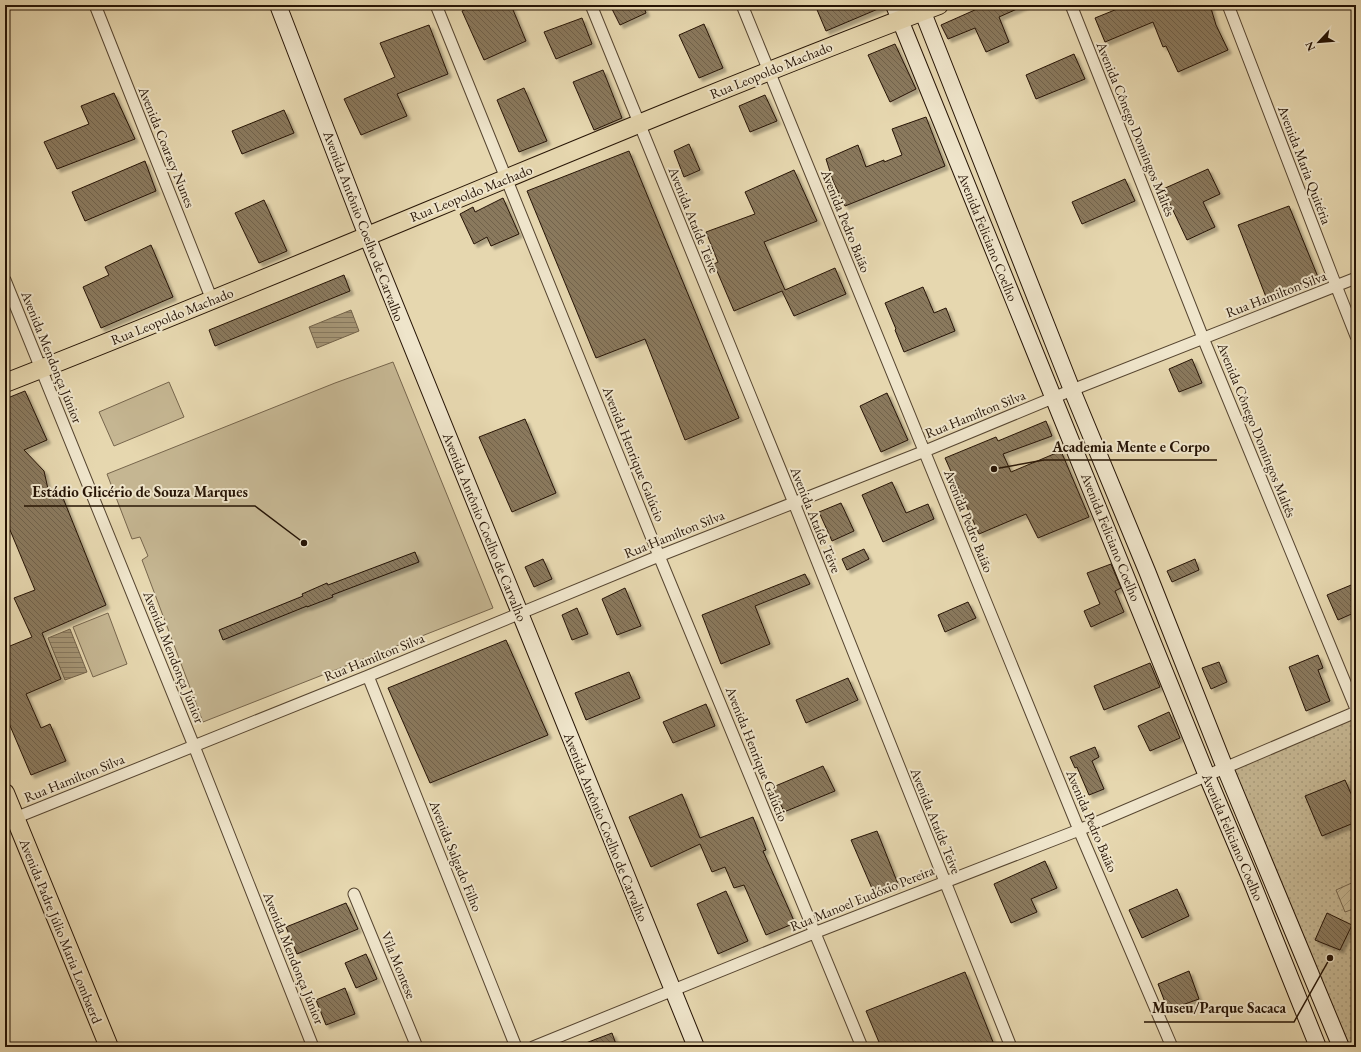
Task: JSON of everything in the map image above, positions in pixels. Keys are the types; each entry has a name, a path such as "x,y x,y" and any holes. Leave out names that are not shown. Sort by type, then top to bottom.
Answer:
{"main road":[{"name":"Rua Leopoldo Machado","path":"5,383 212,300 768,71 897,13 939,5"},
{"name":"Avenida Padre Júlio Maria Lombaerd","path":"5,793 10,820 109,1047"}],"street":[{"name":"Avenida Coaracy Nunes","path":"95,5 212,300"},
{"name":"Avenida Antônio Coelho de Carvalho","path":"278,5 367,236 696,1047"},
{"name":"Avenida Henrique Galúcio","path":"436,5 659,556 862,1047"},
{"name":"Avenida Ataíde Teive","path":"591,5 794,503 1011,1047"},
{"name":"Avenida Pedro Baião","path":"742,5 1079,830 1172,1047"},
{"name":"Avenida Cônego Domingos Maltês","path":"1071,5 1203,338 1356,711"},
{"name":"Avenida Maria Quitéria","path":"1228,5 1356,336"},
{"name":"Avenida Feliciano Coelho","path":"921,8 1072,390 1147,571 1267,873 1340,1047"},
{"name":"Avenida Feliciano Coelho","path":"897,13 1318,1047"},
{"path":"976,208 997,199"},
{"name":"Rua Hamilton Silva","path":"10,820 520,615 659,556 1356,278"},
{"name":"Avenida Mendonça Júnior","path":"5,280 194,746 313,1047"},
{"path":"1128,579 1147,571"},
{"name":"Avenida Salgado Filho","path":"368,676 516,1047"},
{"name":"Rua Manoel Eudóxio Pereira","path":"533,1047 814,933 1079,830 1356,711"},
{"path":"1251,880 1267,873"},
{"name":"Vila Montese","path":"354,894 417,1047"}],"shaded area":[{"path":"351,310 359,331 317,348 309,327"},
{"path":"393,362 493,608 203,722 142,560 148,556 140,537 132,539 107,474 335,383"},
{"path":"169,382 184,417 114,446 99,412"},
{"path":"108,613 127,664 93,677 73,627"},
{"path":"70,629 87,672 65,680 48,638"},
{"path":"1355,718 1356,1047 1342,1047 1228,771"},
{"path":"1356,881 1356,908 1345,912 1336,890"}],"building":[{"path":"475,5 511,5 526,41 484,60 462,11"},
{"path":"610,5 643,5 646,13 620,25"},
{"path":"815,5 885,5 885,6 826,31"},
{"path":"986,5 1026,5 999,17 1009,42 986,52 975,28 948,39 941,25"},
{"path":"1127,5 1210,5 1216,25 1228,50 1178,72 1166,46 1163,47 1153,22 1105,42 1095,18"},
{"path":"582,18 592,44 556,59 544,32"},
{"path":"704,24 723,68 699,78 679,35"},
{"path":"429,25 448,74 397,94 407,116 361,135 344,99 395,77 380,43"},
{"path":"895,44 916,89 890,102 868,55"},
{"path":"1074,54 1085,79 1036,99 1026,75"},
{"path":"603,70 622,118 594,130 573,82"},
{"path":"524,88 547,141 519,152 497,100"},
{"path":"114,93 135,139 57,169 44,142 89,124 81,106"},
{"path":"765,95 777,121 750,132 739,106"},
{"path":"284,110 294,133 242,154 232,131"},
{"path":"926,117 945,166 845,206 833,181 826,159 858,145 866,167 902,155 892,129"},
{"path":"689,144 700,170 684,177 674,151"},
{"path":"629,151 739,418 685,440 645,339 596,358 527,191"},
{"path":"145,161 156,191 85,221 72,192"},
{"path":"1208,169 1220,194 1203,202 1215,227 1187,240 1163,189"},
{"path":"794,170 817,221 764,242 785,290 835,268 846,294 794,316 782,291 734,311 714,264 718,262 706,232 755,214 745,192"},
{"path":"1125,179 1135,201 1082,224 1072,202"},
{"path":"503,198 519,234 491,246 487,237 474,244 460,214 473,207 475,212"},
{"path":"264,200 287,251 259,263 235,213"},
{"path":"1289,206 1318,277 1266,297 1238,225"},
{"path":"151,245 173,297 101,328 83,287 109,275 105,267"},
{"path":"344,275 350,291 215,346 209,330"},
{"path":"923,287 934,313 946,308 955,331 904,352 885,303"},
{"path":"1192,359 1202,383 1179,392 1169,369"},
{"path":"25,391 47,440 24,450 44,471 50,498 61,493 106,605 42,633 61,679 26,694 41,728 50,724 66,761 31,775 5,714 5,648 32,637 14,598 35,590 5,518 5,399"},
{"path":"887,393 908,440 881,452 860,406"},
{"path":"525,419 556,493 512,512 479,437"},
{"path":"1046,421 1052,436 1003,454 1011,472 1061,451 1089,517 1038,538 1026,514 979,534 945,458 996,437 998,441"},
{"path":"892,482 906,513 928,504 934,519 883,542 862,495"},
{"path":"841,503 854,531 832,541 819,512"},
{"path":"864,549 869,559 847,570 842,559"},
{"path":"415,552 419,562 332,595 333,597 223,640 219,630 303,596 302,594 327,583 328,585"},
{"path":"543,559 552,579 534,587 525,567"},
{"path":"1195,559 1199,570 1172,582 1167,571"},
{"path":"1111,564 1121,588 1115,591 1124,612 1091,627 1084,611 1100,604 1087,573"},
{"path":"805,574 810,584 755,606 770,644 721,664 702,615"},
{"path":"1356,583 1356,612 1338,620 1327,595"},
{"path":"625,588 641,626 617,635 602,599"},
{"path":"968,602 976,618 945,632 938,615"},
{"path":"577,608 588,634 572,640 562,615"},
{"path":"506,640 548,735 430,783 388,688"},
{"path":"1318,655 1323,668 1318,670 1330,701 1306,711 1289,667"},
{"path":"1219,662 1227,682 1211,689 1202,668"},
{"path":"1150,663 1160,687 1104,710 1094,686"},
{"path":"629,672 640,698 586,720 575,693"},
{"path":"848,678 858,700 806,723 796,700"},
{"path":"706,704 715,726 673,743 663,722"},
{"path":"1169,712 1180,738 1150,751 1138,726"},
{"path":"1095,747 1099,757 1092,761 1104,789 1089,795 1077,767 1075,768 1070,757"},
{"path":"823,766 835,791 784,812 773,787"},
{"path":"1345,780 1356,805 1356,822 1322,836 1305,796"},
{"path":"682,794 700,838 753,817 766,850 763,851 795,923 766,935 744,885 734,888 725,867 712,872 700,844 651,867 629,817"},
{"path":"877,831 898,884 874,893 851,840"},
{"path":"1045,861 1057,888 1031,899 1037,912 1011,923 994,884"},
{"path":"1177,889 1189,916 1142,938 1129,910"},
{"path":"726,891 748,941 718,954 697,904"},
{"path":"346,903 358,929 297,954 286,927"},
{"path":"1327,913 1352,925 1340,950 1315,940"},
{"path":"366,954 377,979 356,988 345,963"},
{"path":"1189,971 1199,999 1168,1010 1158,984"},
{"path":"965,972 995,1047 881,1047 866,1011"},
{"path":"345,988 355,1014 326,1025 316,1000"},
{"path":"612,1033 617,1047 578,1047 578,1046"}],"place":[{"name":"Academia Mente e Corpo","path":"994,469"},
{"name":"Estádio Glicério de Souza Marques","path":"304,543"},
{"name":"Museu/Parque Sacaca","path":"1330,958"}]}
